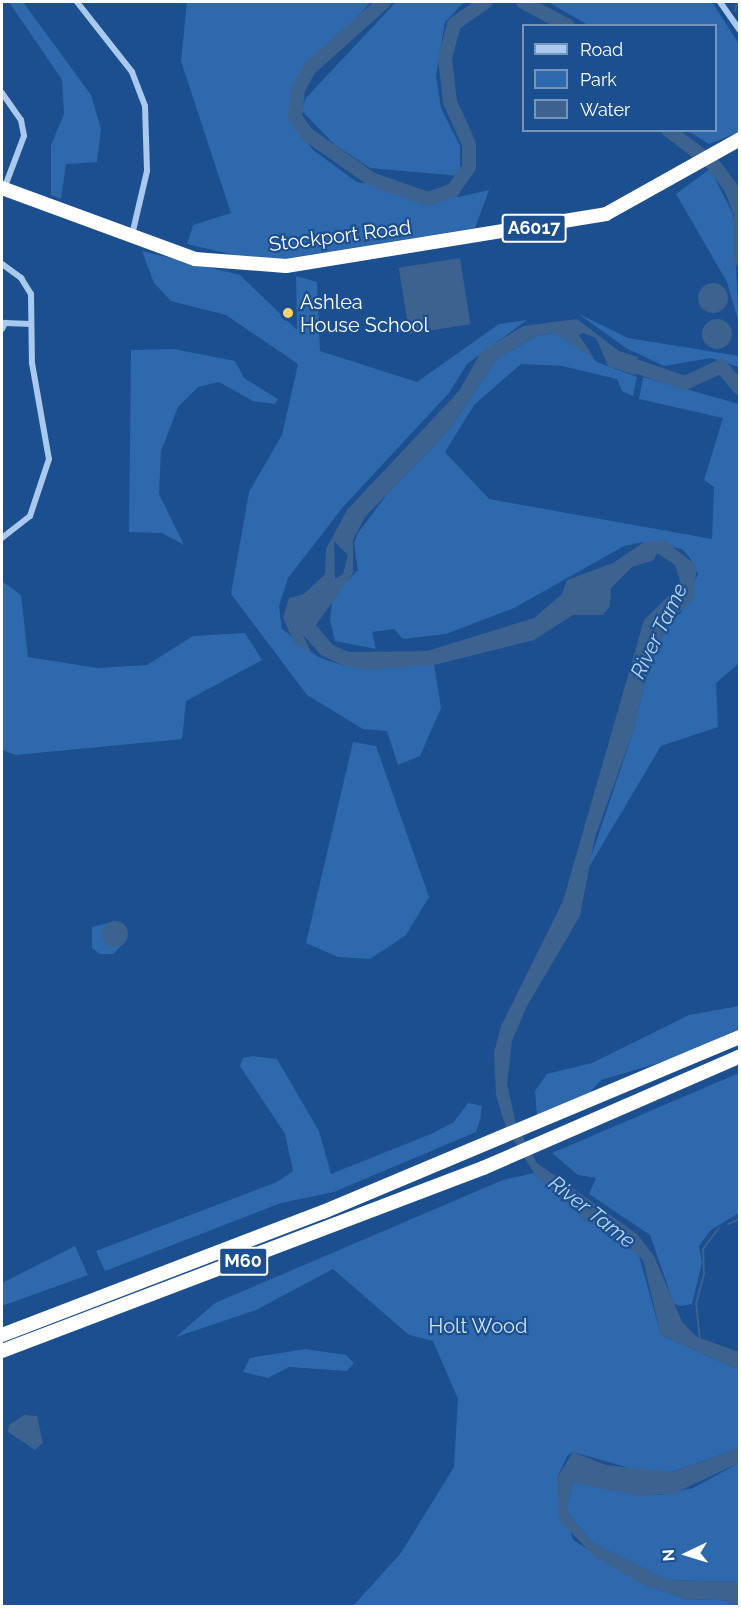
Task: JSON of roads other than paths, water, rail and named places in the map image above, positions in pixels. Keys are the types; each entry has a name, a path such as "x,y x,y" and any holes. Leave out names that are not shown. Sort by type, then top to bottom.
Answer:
{"highway":[{"name":"Stockport Road","path":"3,188 131,237 218,264 293,265 587,219 622,208 685,174 740,139"},
{"name":"M60","path":"2,1335 475,1150 580,1107 740,1036"},
{"name":"M60","path":"2,1351 483,1168 740,1056"}],"street":[{"path":"76,2 132,72 145,106 147,171 131,237"},
{"path":"720,2 740,31"},
{"path":"2,93 21,120 24,136 3,188"},
{"path":"2,264 21,278 31,294 32,363 49,459 30,516 2,538"},
{"path":"3,324 31,324"}],"water":[{"path":"460,258 470,324 409,334 399,268"},
{"path":"713,283 724,287 728,298 724,309 713,313 702,309 698,298 702,287"},
{"path":"577,319 619,351 638,357 635,375 608,366 596,338 583,333 579,335 594,358 554,333 536,336 497,359 448,431 365,517 353,540 353,573 316,625 333,645 349,652 427,651 534,618 562,594 567,580 613,563 644,542 665,541 697,566 693,600 671,619 652,656 633,732 595,837 580,916 527,1006 512,1041 507,1084 516,1124 537,1163 637,1234 654,1256 682,1322 697,1337 739,1352 739,1370 661,1335 643,1260 608,1229 587,1222 534,1173 506,1128 496,1095 494,1053 501,1026 563,901 644,620 681,584 675,565 657,553 654,560 632,567 611,588 610,606 603,615 573,615 534,640 434,665 368,670 344,666 321,655 303,635 312,654 295,644 283,618 289,598 304,594 325,574 326,549 347,510 459,391 481,352 523,326","holes":["334,541 348,555 343,574 335,579"]},
{"path":"717,319 728,323 732,334 728,345 717,349 706,345 702,334 706,323"},
{"path":"115,921 124,925 128,934 124,943 115,947 106,943 102,934 106,925"},
{"path":"24,1415 37,1416 43,1443 35,1450 8,1432 9,1425"},
{"path":"739,1448 739,1463 675,1493 640,1496 573,1483 566,1510 591,1542 667,1580 739,1582 739,1606 718,1599 689,1600 645,1585 595,1557 559,1520 557,1478 573,1452 606,1465 672,1472"}],"waterway":[{"name":"River Tame","path":"384,2 309,69 298,90 295,117 307,134 371,179 428,199 453,190 469,167 469,144 450,102 445,58 454,24 486,2"},
{"name":"River Tame","path":"523,2 564,24"},
{"path":"735,11 737,2"},
{"name":"River Tame","path":"671,132 713,164 731,188 740,211"},
{"name":"River Tame","path":"740,219 740,259"},
{"name":"River Tame","path":"621,361 685,383 721,366 740,389"},
{"path":"728,1224 740,1219"},
{"path":"700,1340 696,1304 704,1275 703,1249 719,1228"}],"place":[{"name":"Ashlea House School","path":"288,313"}],"park label":[{"name":"Holt Wood","path":"478,1326"}]}
